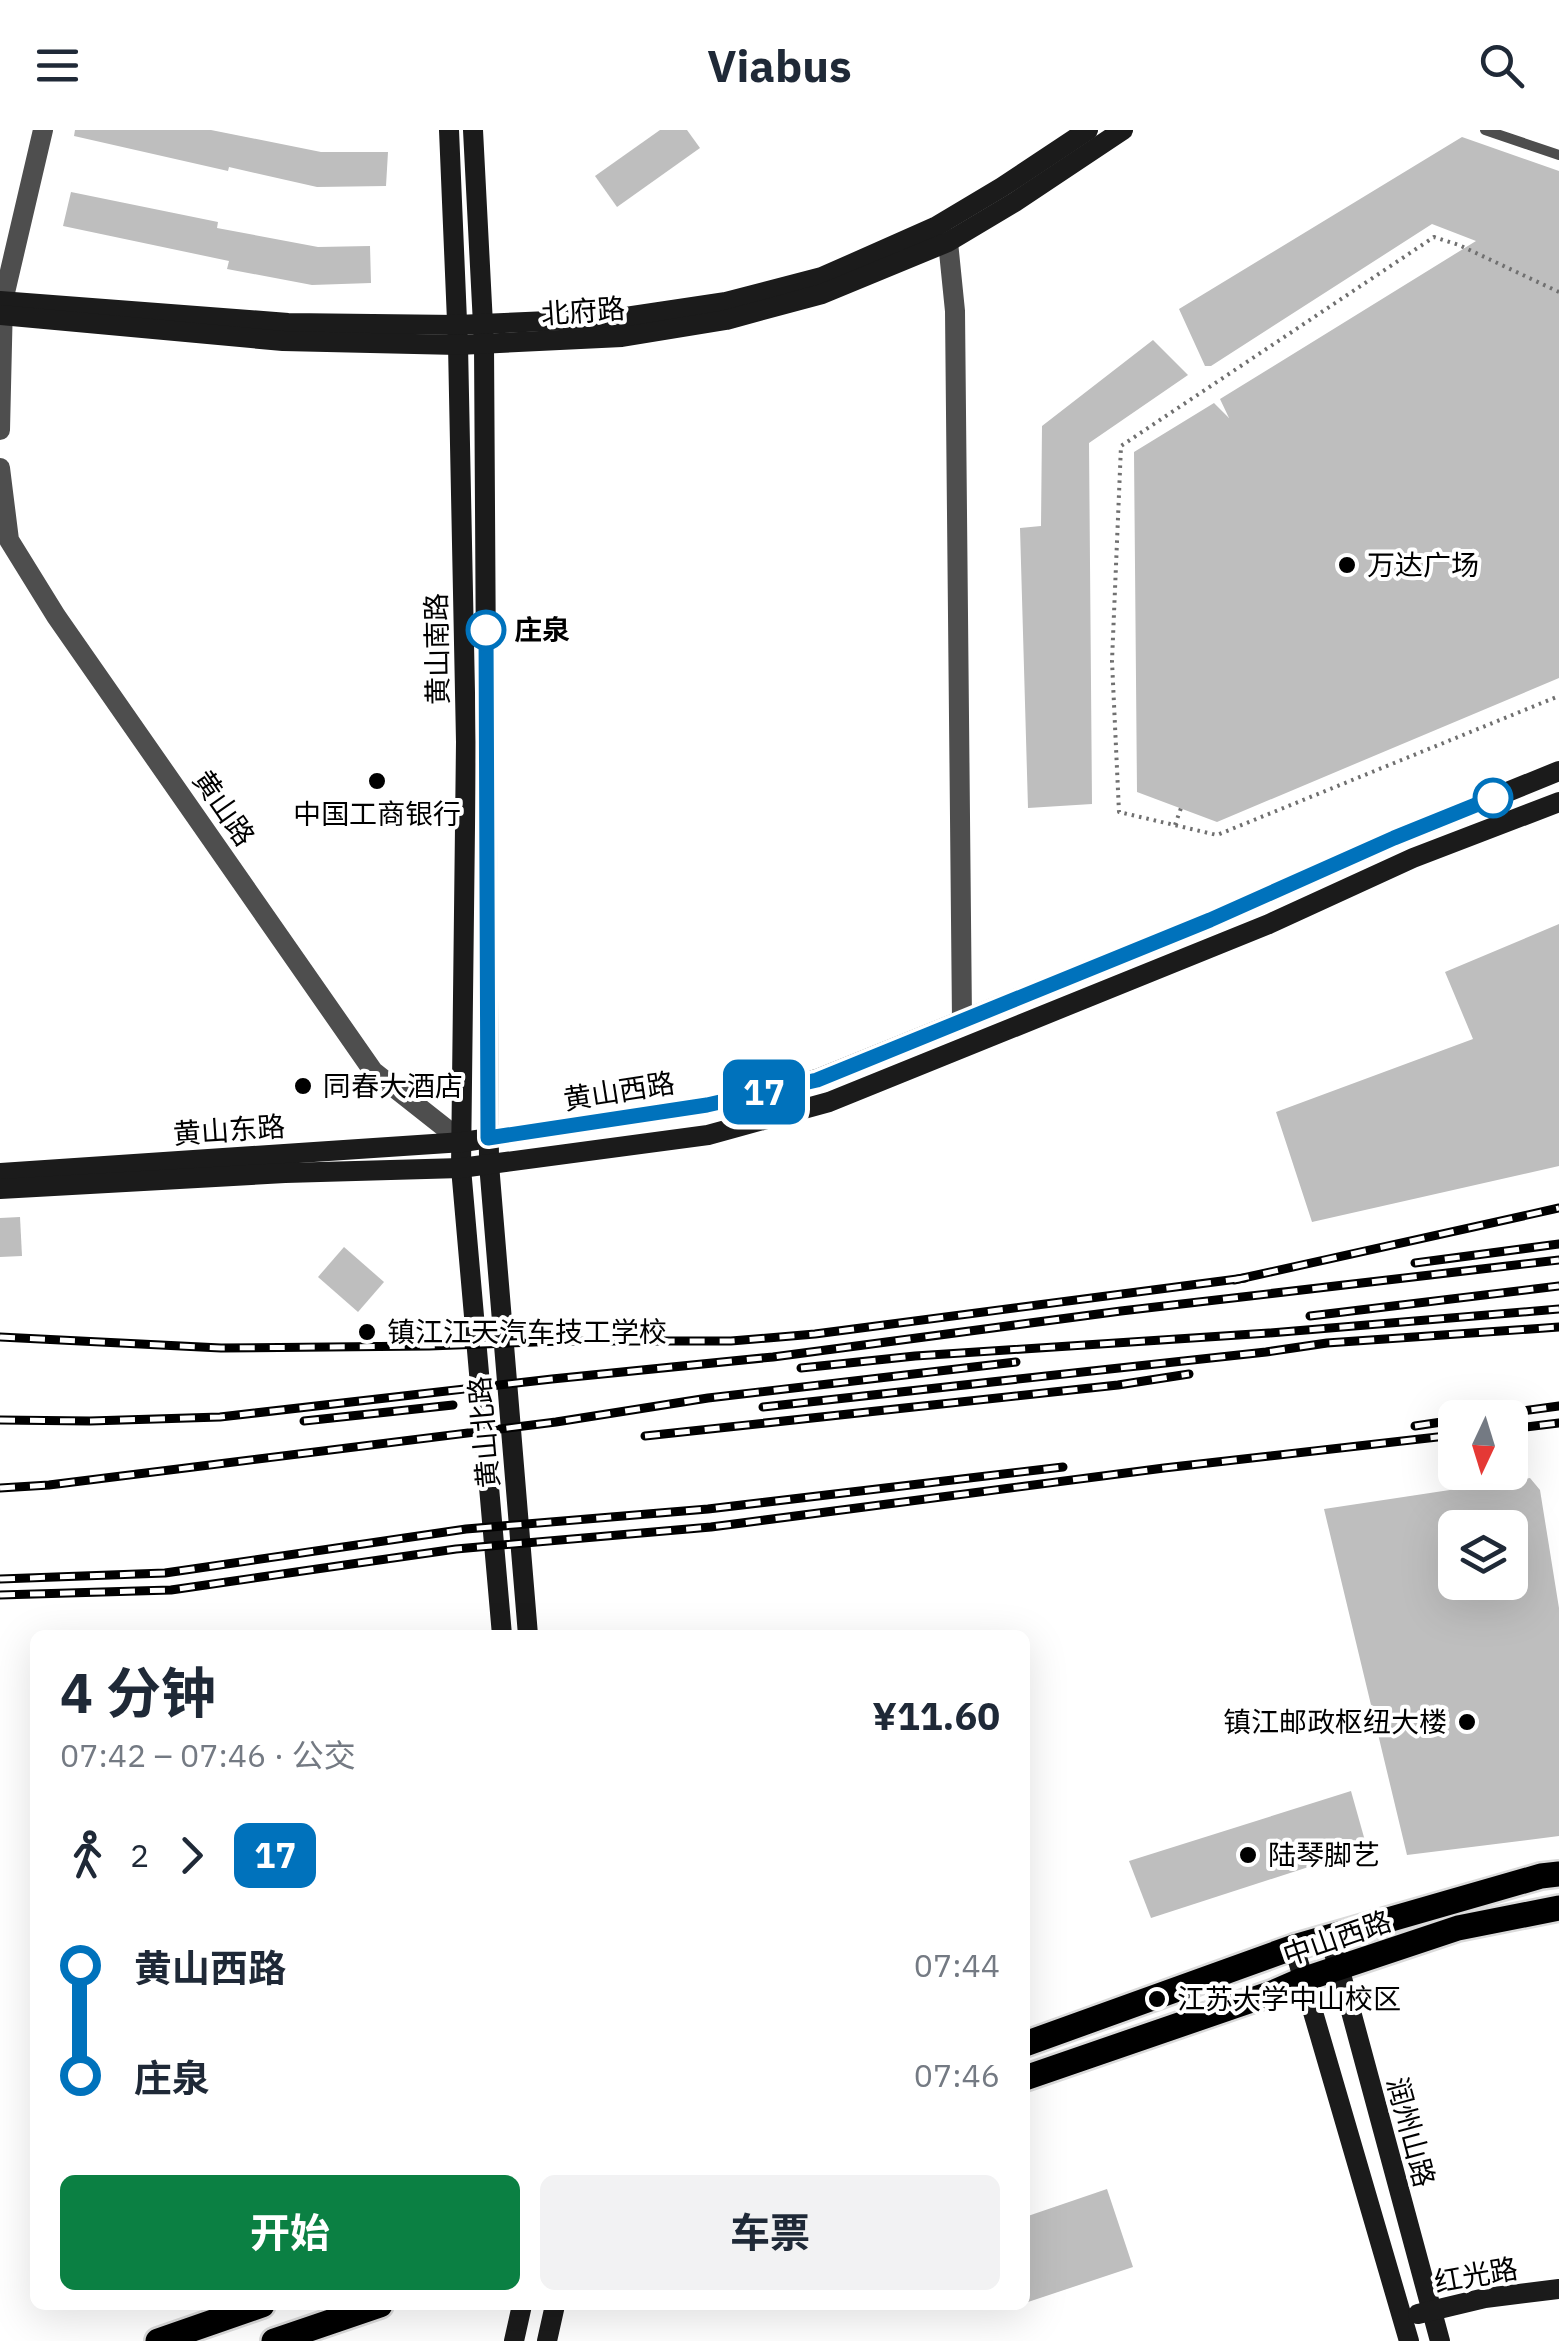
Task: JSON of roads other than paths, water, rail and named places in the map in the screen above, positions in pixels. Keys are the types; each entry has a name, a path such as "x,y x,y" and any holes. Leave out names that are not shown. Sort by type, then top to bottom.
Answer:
{"main road":[{"name":"黄山南路","path":"449,130 458,335 466,742 462,1168"},
{"name":"黄山南路","path":"473,130 483,334 489,1164"},
{"name":"北府路","path":"942,234 1088,130"},
{"name":"北府路","path":"2,308 458,335 726,302 822,277 942,234 1015,202 1124,130"},
{"name":"黄山西路","path":"463,1142 707,1105 817,1080 1210,920 1394,838 1559,771"},
{"name":"黄山西路","path":"462,1168 708,1135 829,1102 1269,924 1413,858 1559,802"},
{"name":"黄山东路","path":"0,1173 463,1142"},
{"name":"黄山北路","path":"489,1164 528,1630"},
{"name":"黄山东路","path":"0,1188 462,1168"},
{"name":"黄山北路","path":"462,1168 502,1630"},
{"name":"中山西路","path":"1030,2042 1328,1937 1559,1874"},
{"name":"中山西路","path":"1030,2076 1458,1928 1559,1908"},
{"name":"润州山路","path":"1328,1937 1440,2341"},
{"path":"1294,1948 1409,2341"},
{"name":"红光路","path":"1403,2317 1484,2298 1559,2289"},
{"path":"158,2341 248,2310"},
{"path":"274,2341 365,2310"},
{"path":"514,2341 521,2310"},
{"path":"547,2341 554,2310"}],"street":[{"path":"0,430 2,308 43,130"},
{"path":"942,234 955,311 962,1020"},
{"name":"黄山路","path":"0,468 9,540 56,616 373,1071 463,1142"}],"lane":[{"path":"1485,130 1559,156"}],"railway":[{"path":"1234,1280 1559,1208"},
{"path":"1415,1263 1559,1244"},
{"path":"0,1420 220,1417 773,1357 1121,1311 1559,1260"},
{"path":"0,1337 221,1348 731,1341 815,1334 1245,1278"},
{"path":"1310,1316 1559,1286"},
{"path":"801,1368 915,1356 1559,1309"},
{"path":"763,1407 1327,1343 1559,1327"},
{"path":"0,1488 49,1485 556,1422 708,1398 1016,1362"},
{"path":"645,1436 1189,1374"},
{"path":"304,1421 453,1405"},
{"path":"1528,1410 1559,1406"},
{"path":"1415,1426 1438,1423"},
{"path":"1528,1427 1559,1423"},
{"path":"0,1595 171,1590 456,1549 711,1527 1438,1437"},
{"path":"0,1579 165,1573 466,1529 708,1509 1063,1467"}],"place":[{"name":"万达广场","path":"1347,565"},
{"name":"庄泉","path":"486,630"},
{"name":"中国工商银行","path":"377,781"},
{"name":"同春大酒店","path":"303,1086"},
{"name":"镇江江天汽车技工学校","path":"367,1332"},
{"name":"镇江邮政枢纽大楼","path":"1467,1722"},
{"name":"陆琴脚艺","path":"1248,1855"},
{"name":"江苏大学中山校区","path":"1157,1999"}]}
